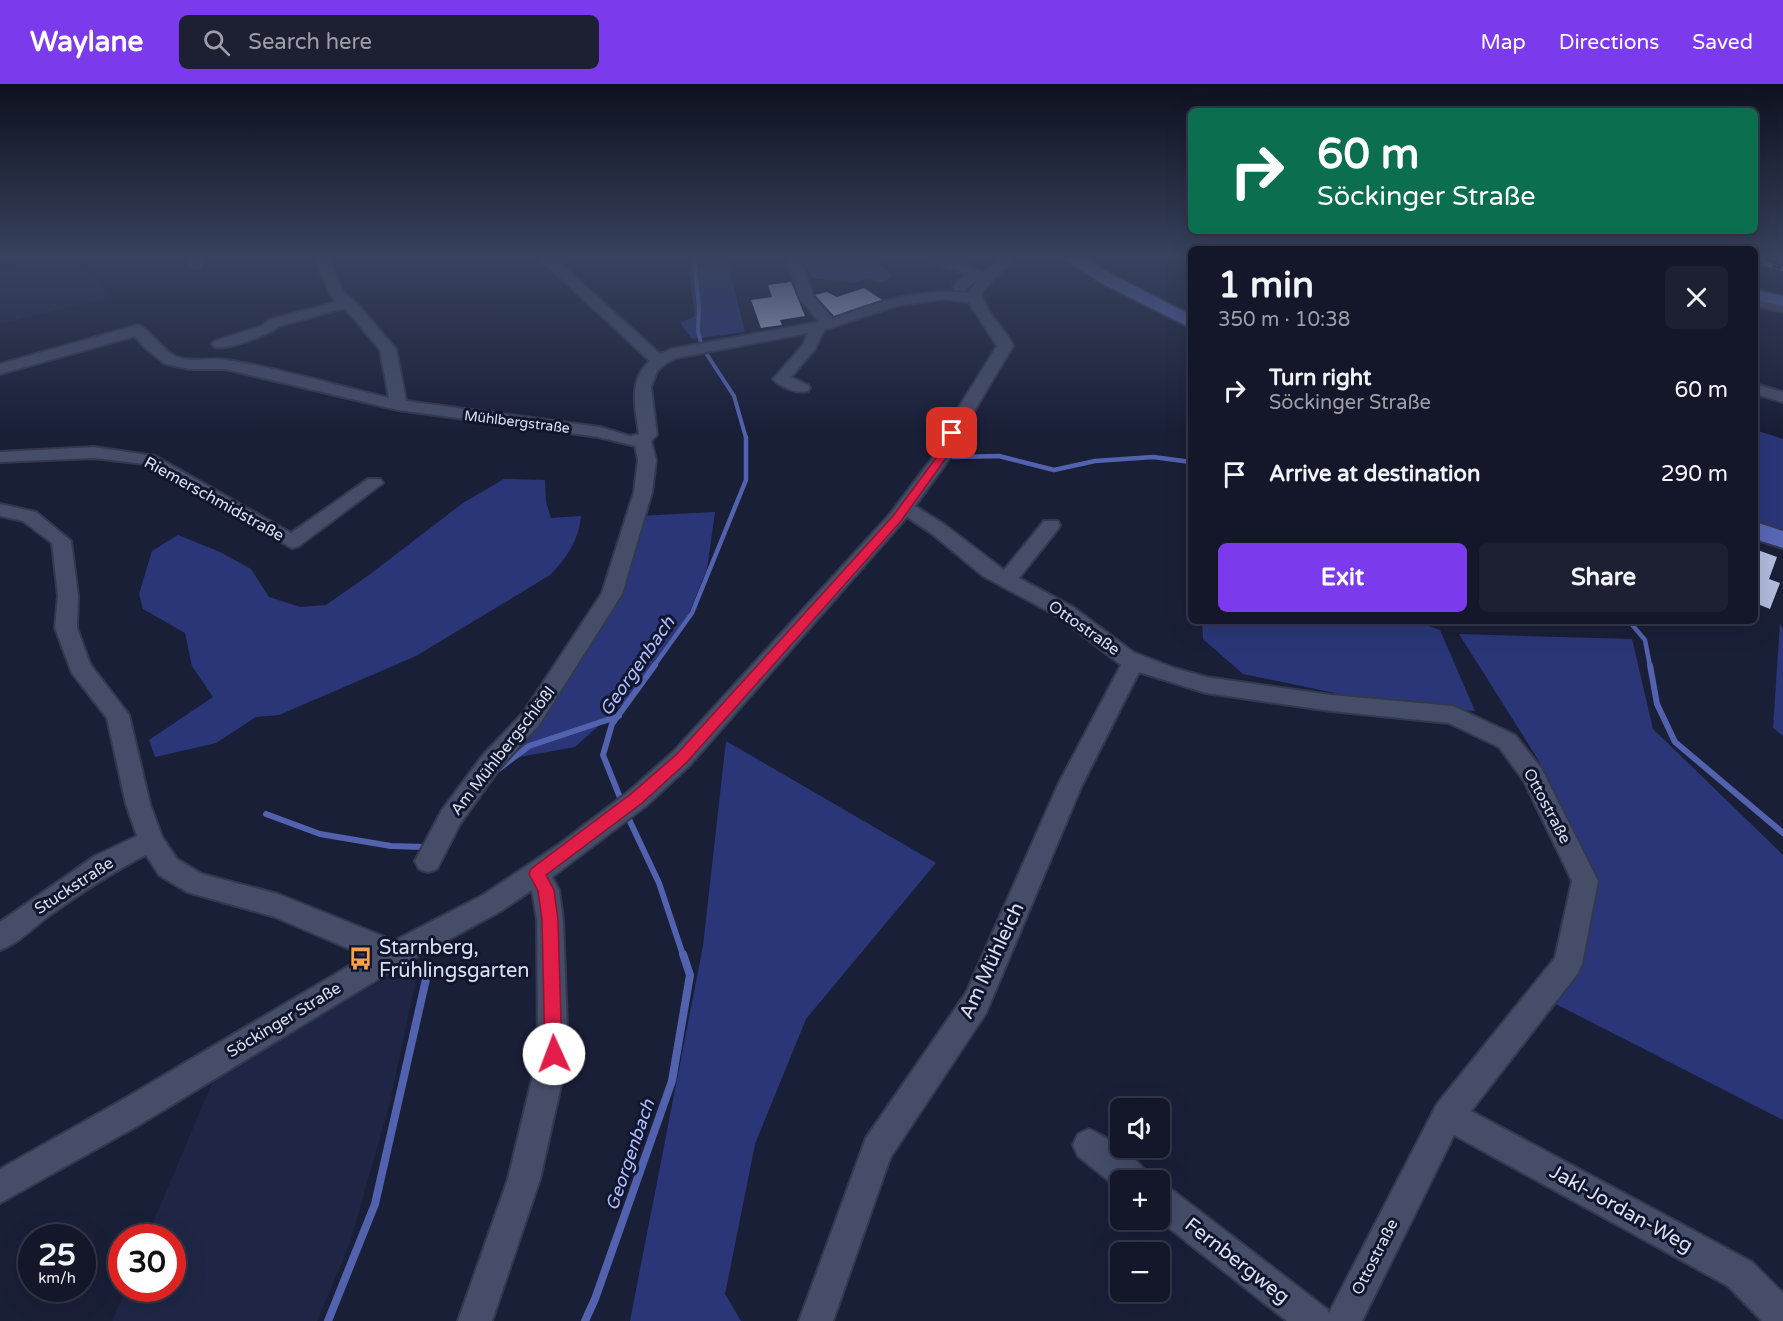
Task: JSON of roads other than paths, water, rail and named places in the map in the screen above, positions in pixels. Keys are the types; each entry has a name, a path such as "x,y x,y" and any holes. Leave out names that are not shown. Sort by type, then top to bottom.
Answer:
{"main road":[{"path":"1758,531 1783,540"}],"street":[{"path":"220,344 267,329 274,323 305,315"},
{"path":"358,315 388,349 398,405"},
{"path":"608,315 657,359"},
{"path":"816,315 823,326"},
{"path":"642,440 648,435 642,397 648,370 657,359 672,354 823,326 855,315"},
{"name":"Söckinger Straße","path":"0,1187 128,1114 383,961 492,903 537,874 637,799 682,758 906,508 941,458 952,433 1005,346 1002,335 983,315"},
{"path":"802,388 781,379 810,346 823,326"},
{"name":"Mühlbergstraße","path":"0,369 138,330 149,344 170,360 189,364 225,364 398,405 600,432 629,441 642,440"},
{"path":"1758,390 1783,397"},
{"name":"Am Mühlbergschlößl","path":"428,861 451,818 491,762 536,713 612,594 643,492 647,460 642,440"},
{"name":"Riemerschmidstraße","path":"0,457 69,452 124,453 149,460 292,542 374,483"},
{"name":"Ottostraße","path":"906,508 1006,580 1066,612 1093,635 1134,661 1168,674 1216,687 1331,703 1453,715 1507,741 1533,775 1585,881 1568,964 1448,1115 1343,1321"},
{"path":"0,510 29,516 61,542 68,596 66,628 80,667 118,715 138,804 152,841 168,867 196,885 278,906 375,946 383,961"},
{"path":"1006,580 1051,525"},
{"name":"Am Mühleich","path":"816,1321 877,1149 976,1003 1070,785 1134,661"},
{"name":"Stuckstraße","path":"0,938 40,907 104,864 152,841"},
{"path":"475,1321 524,1179 554,1054 550,920 546,890 537,874"},
{"name":"Jakl-Jordan-Weg","path":"1448,1115 1740,1274 1783,1317"},
{"path":"1089,1145 1121,1170"},
{"name":"Fernbergweg","path":"1170,1208 1315,1321"}],"waterway":[{"name":"Georgenbach","path":"699,315 698,331 702,347 734,396 746,438"},
{"name":"Georgenbach","path":"654,666 692,613 746,480 746,438"},
{"path":"953,457 999,456 1054,470 1095,461 1153,457 1188,462"},
{"path":"1632,624 1645,640 1650,666"},
{"name":"Georgenbach","path":"617,717 655,665"},
{"path":"1650,665 1657,704 1675,742 1783,833"},
{"path":"497,770 529,746 617,717"},
{"name":"Georgenbach","path":"617,717 612,724 603,755 623,805"},
{"name":"Georgenbach","path":"626,813 659,883 683,955"},
{"path":"266,814 320,834 391,846 425,847"},
{"name":"Georgenbach","path":"585,1321 595,1299 672,1081 690,975 683,954"},
{"path":"328,1321 375,1204 429,966"}],"place":[{"name":"Starnberg, Frühlingsgarten","path":"361,959"}]}
